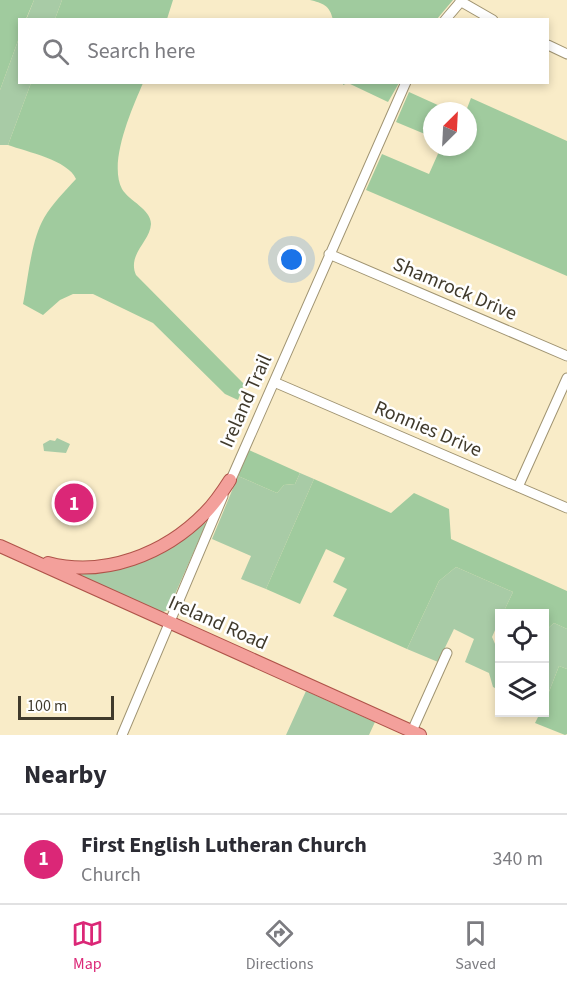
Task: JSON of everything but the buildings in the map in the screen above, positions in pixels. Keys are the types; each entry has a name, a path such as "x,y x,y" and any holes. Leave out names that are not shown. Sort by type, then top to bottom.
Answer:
{"main road":[{"path":"24,557 52,564 88,567 143,556 169,543 195,523 217,499 230,480"},
{"name":"Ireland Road","path":"0,546 416,733"}],"street":[{"path":"447,18 461,1 490,18"},
{"path":"549,45 567,54"},
{"name":"Ireland Trail","path":"123,735 230,480 405,84"},
{"name":"Shamrock Drive","path":"329,255 567,356"},
{"path":"518,487 567,378"},
{"name":"Ronnies Drive","path":"274,382 567,508"},
{"path":"416,733 447,652"}],"green space":[{"path":"0,0 34,0 26,18 18,18 18,41 0,90"},
{"path":"34,0 62,0 55,18 27,18"},
{"path":"62,0 173,0 167,18 55,18"},
{"path":"310,0 453,0 438,18 332,18 330,11 318,2"},
{"path":"18,41 18,84 31,84 8,145 0,145 0,90"},
{"path":"31,84 143,84 123,136 118,165 118,178 122,189 144,209 151,224 134,261 136,275 244,384 238,400 225,394 153,323 93,294 73,294 60,300 43,315 23,304 33,249 40,227 51,208 76,179 72,172 56,162 8,145"},
{"path":"350,84 398,84 388,102"},
{"path":"409,92 431,102 423,102 423,133 396,122"},
{"path":"471,98 567,141 567,276 366,190 382,154 429,174 437,156 477,156 477,102 469,102"},
{"path":"57,438 70,444 66,453 44,451 43,444 50,440 55,441"},
{"path":"249,450 300,473 295,484 284,485 277,493 238,476"},
{"path":"300,473 314,479 266,589 241,579 251,556 212,539 238,476 277,493 284,485 295,484"},
{"path":"314,479 391,513 414,493 449,509 451,539 567,591 567,629 554,623 549,627 549,609 505,609 513,592 456,567 439,581 407,649 333,616 347,589 333,582 345,558 326,549 300,604 266,589"},
{"path":"204,520 206,524 168,610 156,612 74,574 75,570 106,569"},
{"path":"456,567 513,592 505,609 495,609 495,630 492,637 495,644 495,688 489,673 465,662 474,639 454,629 438,662 407,649 439,581"},
{"path":"554,623 567,629 567,669 559,666 549,692 549,663 549,627"},
{"path":"559,666 567,669 567,734 565,735 535,723 538,717 549,717 549,692"},
{"path":"306,691 375,722 369,735 286,735"}],"place":[{"name":"First English Lutheran Church","path":"74,503"}]}
